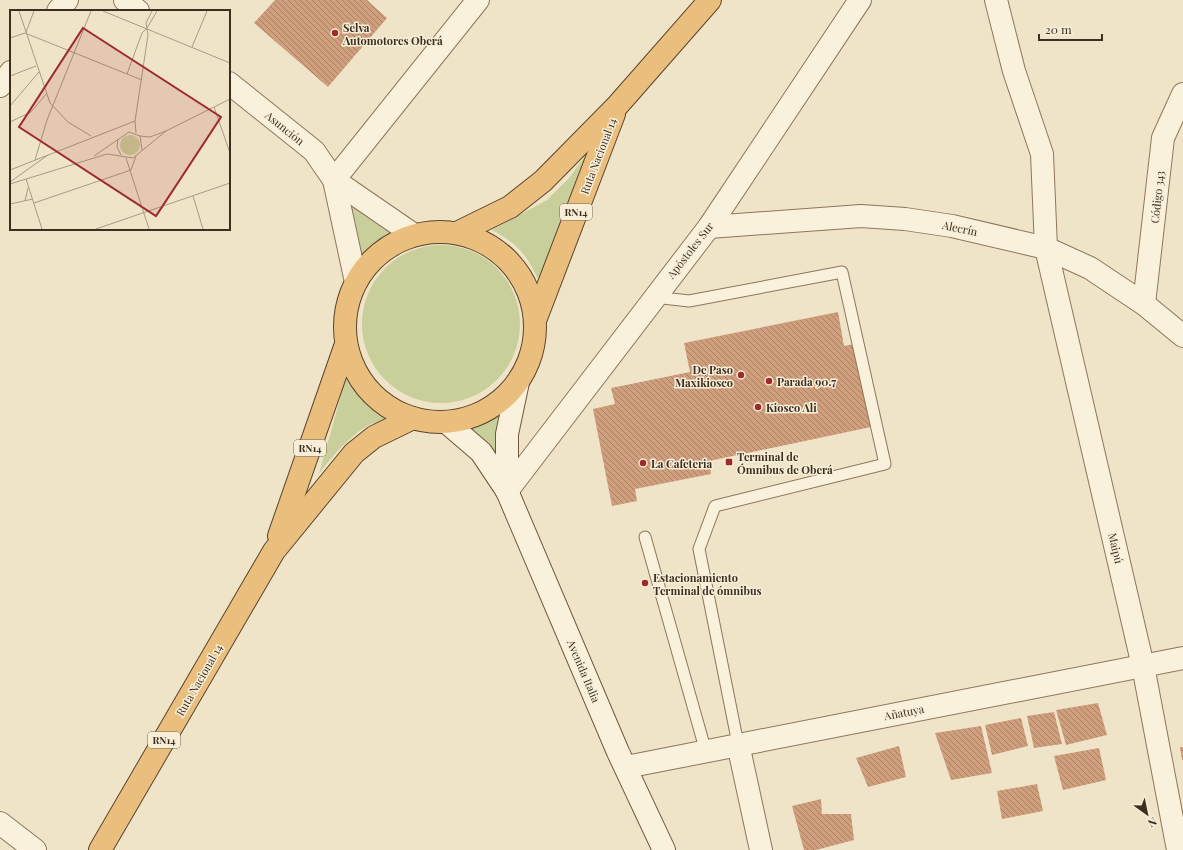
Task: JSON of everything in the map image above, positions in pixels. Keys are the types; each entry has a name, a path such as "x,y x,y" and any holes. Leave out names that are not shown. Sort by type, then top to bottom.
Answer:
{"highway":[{"name":"Ruta Nacional 14","path":"457,233 510,207 543,181 617,106 710,0"},
{"name":"Ruta Nacional 14","path":"346,344 355,369 369,391 390,407 413,418 446,422 473,416 498,402 518,382 528,363 533,348 536,318 617,106"},
{"name":"Ruta Nacional 14","path":"274,551 346,344 346,313 356,282 371,262 386,249 414,235 436,232 457,233 487,243 511,262 528,288 536,318"},
{"name":"Ruta Nacional 14","path":"100,850 274,551 354,453 374,437 413,418"}],"street":[{"path":"59,10 67,0"},
{"path":"125,0 137,10"},
{"path":"334,180 478,0"},
{"name":"Apóstoles Sur","path":"507,491 709,227 860,0"},
{"name":"Maipú","path":"996,0 1014,71 1042,154 1046,248 1143,666 1178,850"},
{"path":"0,86 10,73"},
{"name":"Asunción","path":"230,84 314,151 334,180 414,235"},
{"name":"Código 343","path":"1144,304 1163,138 1183,94"},
{"name":"Asunción","path":"334,180 356,282"},
{"name":"Alecrín","path":"709,227 861,216 906,219 952,226 1046,248 1090,268 1144,304 1183,336"},
{"name":"Avenida Italia","path":"507,491 507,434 518,382"},
{"name":"Avenida Italia","path":"446,422 481,452 507,491 626,767 664,850"},
{"name":"Añatuya","path":"626,767 1183,658"},
{"path":"738,744 760,850"},
{"path":"0,823 35,850"}],"lane":[{"path":"654,297 689,300 842,272 885,464 715,506 699,549 738,744"},
{"path":"646,537 706,752"}],"green space":[{"path":"592,146 540,283 531,265 522,252 502,235 492,230 547,200 569,178"},
{"path":"350,205 394,236 360,258"},
{"path":"449,245 464,248 478,254 497,268 507,280 517,301 520,324 517,347 507,368 497,380 485,390 464,400 449,403 433,403 418,400 397,390 385,380 375,368 365,347 363,339 362,316 365,301 375,280 385,268 397,258 418,248 426,246"},
{"path":"347,374 366,400 390,420 371,424 349,439 319,474"},
{"path":"504,410 500,459 468,429"}],"building":[{"path":"275,0 367,0 387,18 328,87 254,23"},
{"path":"838,312 844,346 854,344 871,427 709,461 711,474 635,489 637,501 612,506 593,409 615,404 611,388 690,372 684,343"},
{"path":"1098,703 1107,735 1066,745 1056,710"},
{"path":"1054,712 1062,744 1034,748 1027,716"},
{"path":"1021,718 1028,746 992,755 985,725"},
{"path":"981,726 992,773 951,780 935,733"},
{"path":"899,746 906,777 868,787 856,758"},
{"path":"1180,747 1183,747 1183,760 1182,760"},
{"path":"1099,748 1106,780 1063,790 1054,756"},
{"path":"1037,784 1043,811 1002,819 997,791"},
{"path":"821,799 822,814 851,814 854,840 816,850 804,850 792,806"}],"place":[{"name":"Selva Automotores Oberá","path":"335,33"},
{"name":"De Paso Maxikiosco","path":"741,375"},
{"name":"Parada 90.7","path":"769,381"},
{"name":"Kiosco Ali","path":"758,407"},
{"name":"Terminal de Ómnibus de Oberá","path":"729,462"},
{"name":"La Cafeteria","path":"643,463"},
{"name":"Estacionamiento Terminal de ómnibus","path":"645,583"}]}
